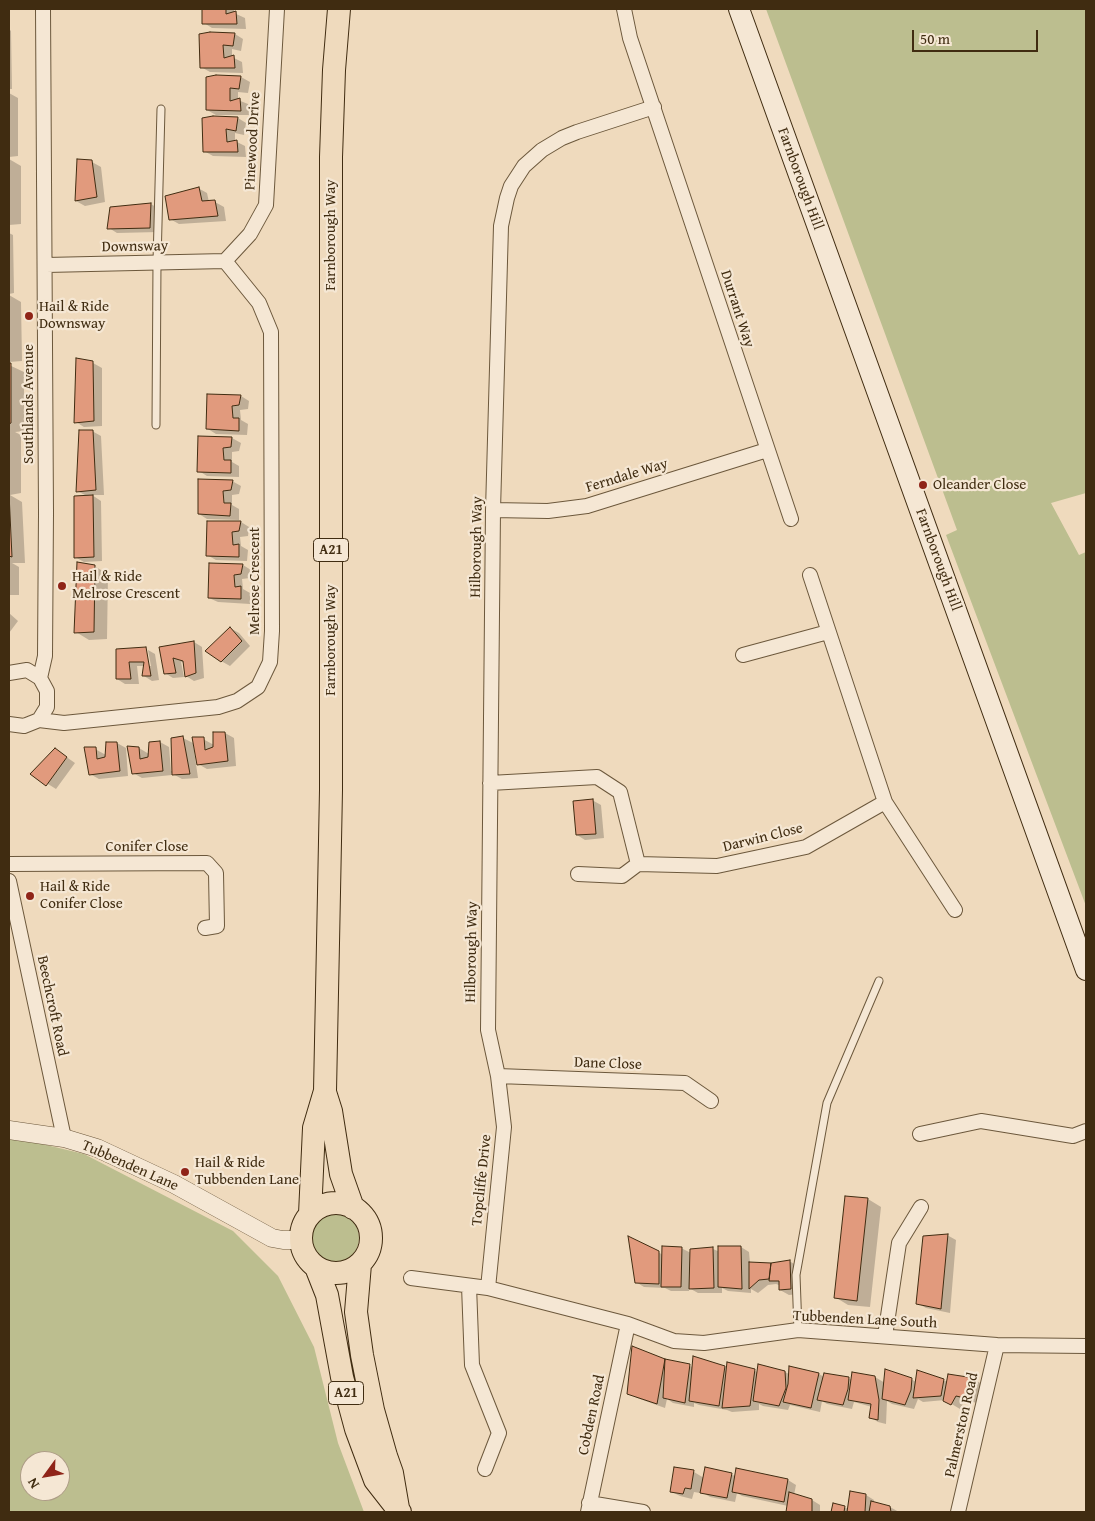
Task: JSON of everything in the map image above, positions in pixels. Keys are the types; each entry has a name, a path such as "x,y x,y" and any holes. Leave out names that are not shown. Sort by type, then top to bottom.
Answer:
{"highway":[{"name":"Farnborough Way","path":"310,1214 314,1128 324,1091 331,790 331,157 339,9"},
{"name":"Farnborough Way","path":"324,1091 331,1111 341,1174 353,1208"},
{"path":"331,1203 343,1204 362,1214 368,1223 370,1245 360,1264 351,1270 339,1273 327,1272 316,1268 307,1259 300,1240 303,1225 310,1214 319,1207 331,1203"},
{"name":"A21","path":"360,1264 356,1312 362,1355 373,1410 392,1473 399,1511"},
{"name":"A21","path":"316,1268 326,1295 342,1377 356,1429 376,1480 399,1511"}],"main road":[{"name":"Farnborough Hill","path":"738,9 1086,970"}],"street":[{"name":"Southlands Avenue","path":"40,678 45,656 46,265 43,9"},
{"name":"Pinewood Drive","path":"225,261 250,234 266,205 277,9"},
{"name":"Durrant Way","path":"624,9 630,38 791,520"},
{"name":"Hilborough Way","path":"498,1076 488,1030 493,510 500,240 503,211 511,186 529,161 551,143 577,132 654,107"},
{"name":"Downsway","path":"46,265 225,261"},
{"name":"Melrose Crescent","path":"9,724 24,726 39,720 64,723 218,707 237,701 258,687 270,662 272,631 271,332 259,303 225,261"},
{"name":"Ferndale Way","path":"493,510 548,511 573,509 600,503 767,450"},
{"path":"810,575 885,802 955,910"},
{"path":"744,655 828,632"},
{"path":"9,673 27,670 40,678 47,691 47,707 39,720"},
{"path":"490,784 597,776 620,792 638,864 622,876 578,874"},
{"name":"Darwin Close","path":"638,864 717,866 806,847 885,802"},
{"name":"Conifer Close","path":"9,864 207,863 216,873 216,926 205,928"},
{"name":"Beechcroft Road","path":"9,881 64,1138"},
{"name":"Dane Close","path":"498,1076 685,1083 711,1101"},
{"name":"Topcliffe Drive","path":"488,1288 504,1127 498,1076"},
{"path":"920,1134 981,1121 1073,1136 1086,1131"},
{"name":"Tubbenden Lane","path":"9,1130 64,1138 97,1148 174,1184 272,1238 300,1240"},
{"path":"884,1336 899,1244 922,1207"},
{"name":"Tubbenden Lane South","path":"410,1278 488,1288 628,1324 674,1341 704,1343 798,1330 997,1345 1086,1346"},
{"path":"469,1286 472,1365 499,1433 485,1470"},
{"name":"Cobden Road","path":"589,1508 628,1324"},
{"name":"Palmerston Road","path":"958,1512 997,1345"},
{"path":"589,1508 643,1512"}],"lane":[{"path":"156,425 160,109"},
{"path":"798,1330 796,1275 828,1103 879,981"}],"green space":[{"path":"766,9 1086,9 1086,493 1051,503 1079,555 1086,552 1086,906 946,535 957,530"},
{"path":"9,1136 84,1154 233,1231 278,1276 314,1347 338,1443 364,1512 9,1512"},
{"path":"330,1214 340,1214 352,1221 359,1233 359,1243 352,1255 340,1262 330,1262 322,1258 315,1251 311,1243 311,1233 315,1225 322,1218"}],"building":[{"path":"202,9 226,9 226,14 236,11 237,24 202,24"},
{"path":"210,32 235,33 233,46 223,45 224,58 234,55 235,68 200,68 199,34"},
{"path":"216,75 241,76 239,89 230,88 230,101 240,98 241,111 206,110 206,77"},
{"path":"213,116 238,117 236,131 226,129 227,142 237,140 238,152 203,152 202,118"},
{"path":"77,159 92,160 97,197 75,201"},
{"path":"199,187 202,201 215,200 218,216 169,220 165,196"},
{"path":"151,203 150,228 107,229 110,207"},
{"path":"76,358 93,361 94,421 74,423"},
{"path":"9,363 11,363 11,423 9,424"},
{"path":"207,394 241,395 239,405 232,406 233,418 239,418 239,431 206,429"},
{"path":"79,430 93,430 96,490 76,492"},
{"path":"198,436 232,437 231,447 223,448 224,460 231,460 231,473 197,472"},
{"path":"198,479 233,480 231,490 223,491 224,503 231,503 230,516 198,514"},
{"path":"9,493 12,557 9,556"},
{"path":"93,495 94,557 74,558 74,496"},
{"path":"207,521 241,521 239,531 232,532 233,545 239,544 239,557 206,556"},
{"path":"77,562 95,565 94,632 74,633"},
{"path":"209,563 243,564 241,574 234,575 235,587 241,586 241,599 208,598"},
{"path":"230,627 242,641 221,662 205,651"},
{"path":"194,641 196,673 185,677 183,661 173,658 176,673 164,674 159,647"},
{"path":"146,647 151,676 142,676 144,662 129,662 131,679 116,679 116,649"},
{"path":"213,732 225,732 228,761 197,765 192,737 204,737 205,750 213,747"},
{"path":"183,736 190,774 172,775 171,738"},
{"path":"160,741 163,771 132,774 127,746 139,747 140,759 148,757 149,742"},
{"path":"106,742 117,742 120,771 89,775 84,747 96,747 97,759 105,757"},
{"path":"55,748 67,757 46,786 30,774"},
{"path":"593,799 596,834 576,835 573,801"},
{"path":"845,1196 868,1198 857,1301 834,1298"},
{"path":"948,1234 941,1309 916,1304 923,1236"},
{"path":"628,1236 659,1251 659,1284 635,1283"},
{"path":"662,1246 682,1247 681,1287 661,1287"},
{"path":"718,1246 741,1246 742,1289 718,1287"},
{"path":"713,1247 714,1288 689,1289 690,1249"},
{"path":"790,1260 791,1289 779,1290 779,1281 769,1281 771,1263"},
{"path":"749,1262 771,1263 769,1279 759,1280 749,1289"},
{"path":"632,1346 665,1359 657,1404 627,1394"},
{"path":"693,1356 725,1366 719,1406 689,1401"},
{"path":"665,1359 690,1364 685,1403 663,1398"},
{"path":"727,1362 755,1369 750,1406 722,1408"},
{"path":"758,1364 785,1371 786,1388 779,1406 753,1401"},
{"path":"789,1366 819,1373 811,1408 783,1402 788,1384"},
{"path":"885,1369 912,1378 911,1390 905,1405 882,1399"},
{"path":"917,1370 944,1379 941,1396 913,1398"},
{"path":"852,1372 875,1376 879,1400 878,1420 869,1418 871,1404 848,1400"},
{"path":"824,1373 849,1377 848,1389 843,1405 817,1400"},
{"path":"948,1374 974,1378 969,1399 956,1396 951,1405 943,1401"},
{"path":"674,1467 694,1470 691,1489 685,1488 683,1494 670,1492"},
{"path":"705,1467 732,1473 727,1498 700,1493"},
{"path":"736,1468 788,1479 784,1502 732,1492"},
{"path":"850,1491 866,1494 865,1512 847,1512"},
{"path":"789,1492 812,1499 812,1512 786,1512"},
{"path":"871,1501 890,1506 891,1512 869,1512"},
{"path":"833,1503 845,1506 844,1512 831,1512"}],"place":[{"name":"Hail & Ride Downsway","path":"29,316"},
{"name":"Oleander Close","path":"923,485"},
{"name":"Hail & Ride Melrose Crescent","path":"62,586"},
{"name":"Hail & Ride Conifer Close","path":"30,896"},
{"name":"Hail & Ride Tubbenden Lane","path":"185,1172"}]}
